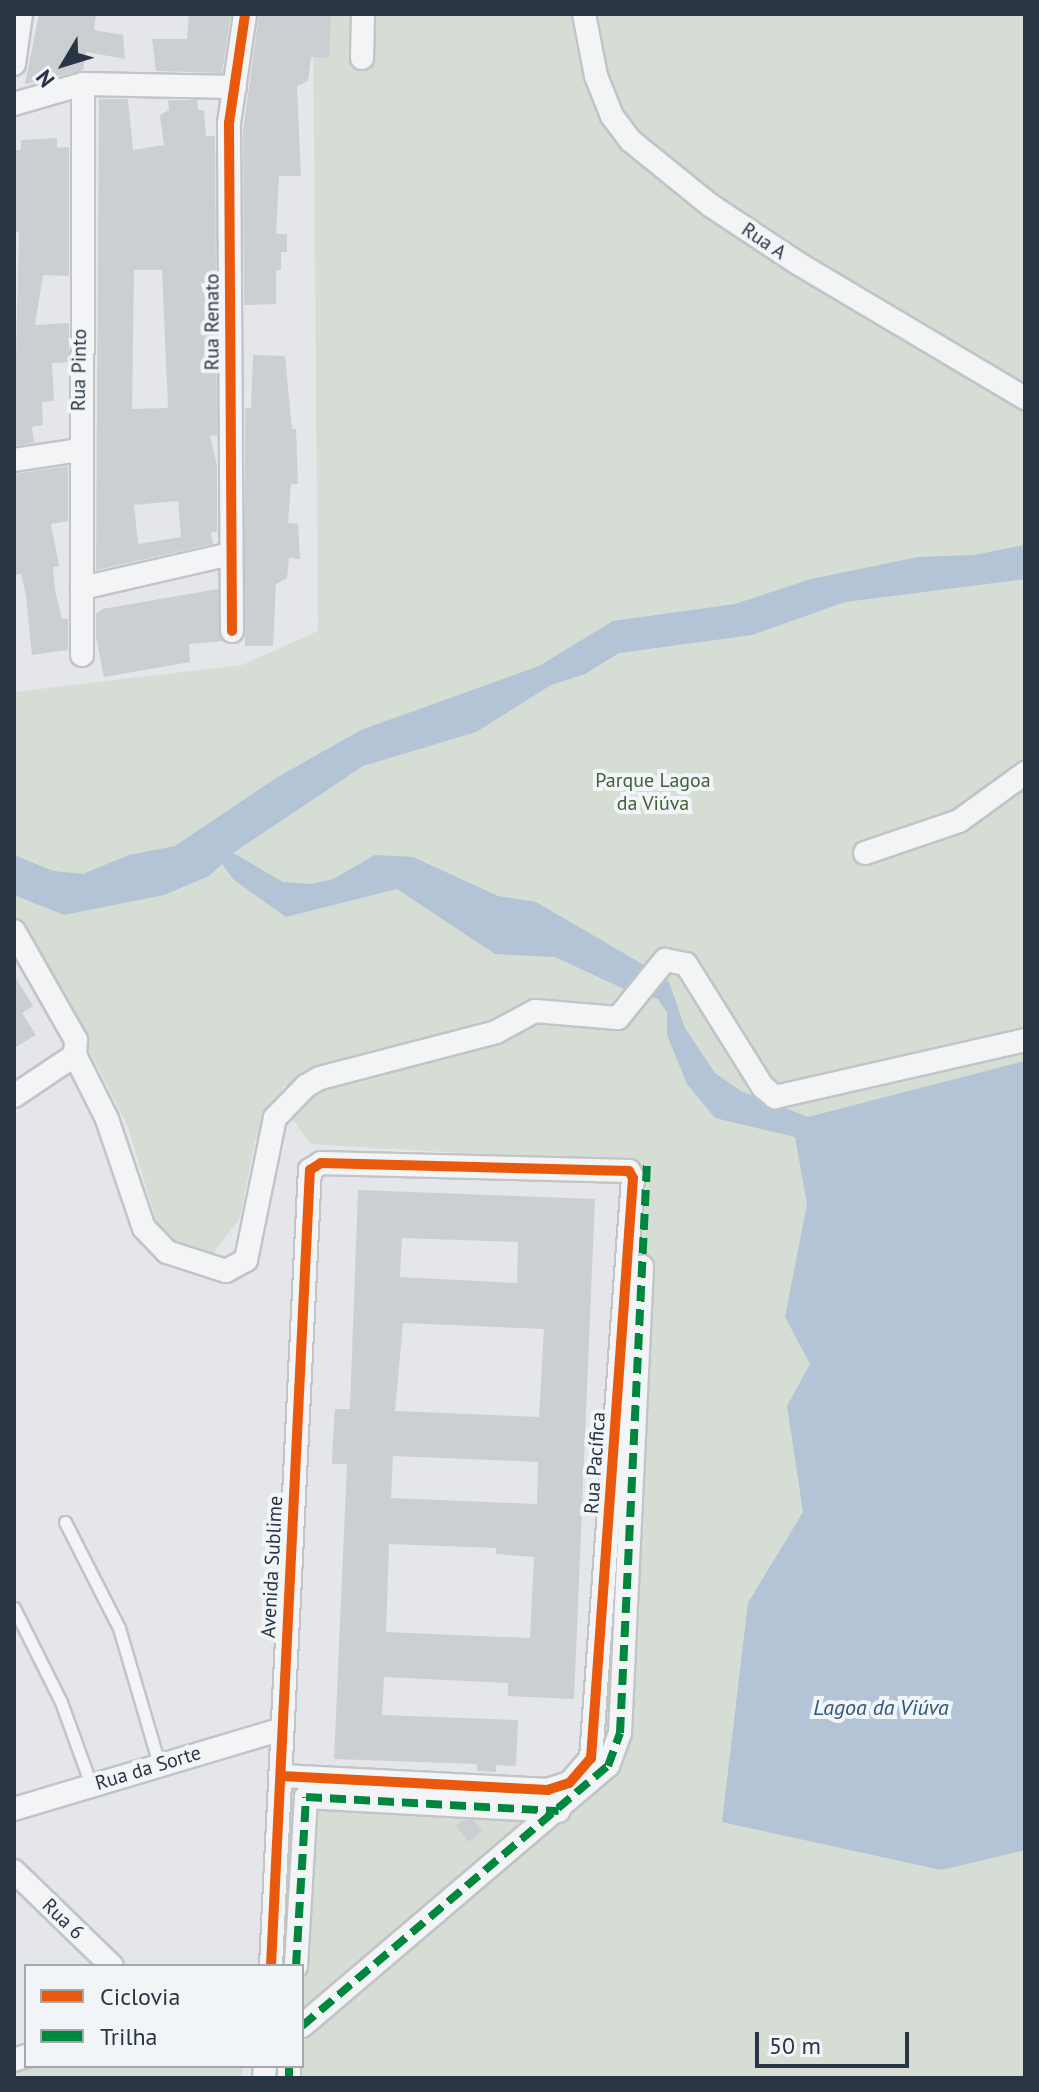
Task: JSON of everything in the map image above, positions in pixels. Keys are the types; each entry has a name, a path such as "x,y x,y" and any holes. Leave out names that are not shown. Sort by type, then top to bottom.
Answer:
{"street":[{"path":"14,64 21,14"},
{"name":"Rua Renato","path":"232,631 229,123 245,14"},
{"path":"362,58 363,14"},
{"name":"Rua A","path":"584,14 596,76 612,116 631,141 710,205 799,264 1025,398"},
{"path":"14,104 83,84 235,87"},
{"name":"Rua Pinto","path":"82,655 79,450 83,84"},
{"path":"14,460 79,450"},
{"path":"82,588 231,554"},
{"path":"865,853 959,821 1025,773"},
{"path":"14,931 76,1040 75,1055 107,1119 144,1228 167,1252 226,1271 246,1260 275,1118 306,1086 413,1051 496,1032 535,1011 618,1018 665,960 686,964 763,1087 775,1097 1025,1040"},
{"path":"15,1094 75,1055"},
{"name":"Rua Pacífica","path":"281,1776 548,1790 569,1783 586,1767 591,1758 633,1178 625,1168 321,1163 310,1170"},
{"path":"304,2024 559,1811 608,1766 620,1733 647,1163"},
{"name":"Avenida Sublime","path":"271,1964 310,1170"},
{"name":"Rua da Sorte","path":"14,1809 282,1729"},
{"path":"296,1964 306,1797 559,1811"},
{"name":"Rua 6","path":"14,1871 110,1964"}],"lane":[{"path":"65,1522 119,1628 159,1764"},
{"path":"14,1608 61,1702 91,1785"}],"green space":[{"name":"Parque Lagoa da Viúva","path":"313,14 1025,14 1025,2078 274,2078 275,2068 304,2068 304,1964 280,1964 291,1785 545,1800 605,1753 641,1164 311,1144 292,1119 285,1084 255,1141 240,1218 204,1265 160,1234 128,1127 49,972 14,925 14,692 242,665 318,631"},
{"path":"24,2066 243,2068 242,2078 14,2078 14,2069"}],"water":[{"path":"1025,545 1025,579 845,602 752,635 619,653 585,674 551,685 476,732 363,766 233,853 283,882 311,884 333,879 375,855 413,857 498,896 536,902 644,965 631,987 624,989 555,957 495,954 397,889 286,917 234,880 222,864 209,876 164,895 64,915 14,895 14,855 53,871 83,874 129,855 175,846 276,778 361,730 539,666 613,621 735,604 811,579 918,557 974,555"},
{"name":"Lagoa da Viúva","path":"658,975 669,982 685,1028 715,1073 741,1091 808,1117 1025,1061 1025,1850 941,1870 722,1822 748,1603 803,1512 787,1406 810,1364 785,1317 807,1204 795,1137 715,1118 687,1084 667,1035 667,1013 658,999 646,995"}],"building":[{"path":"39,14 96,14 94,30 123,35 125,59 86,52 83,70 25,84"},
{"path":"189,14 231,14 222,73 156,71 152,39 187,39"},
{"path":"259,14 331,14 329,58 311,57 308,81 297,86 301,176 279,176 276,234 287,234 287,252 281,252 281,270 276,270 276,304 244,305 243,131"},
{"path":"99,99 128,99 133,150 164,145 160,115 169,110 168,100 197,100 198,110 204,110 206,136 215,136 217,435 210,436 217,465 217,532 211,532 213,544 96,570","holes":["134,270 162,270 168,408 132,409","178,501 181,537 138,544 134,505"]},
{"path":"57,138 57,148 69,147 69,276 43,275 35,325 69,323 69,362 52,363 54,401 42,402 43,425 32,427 34,443 14,446 19,232 14,232 15,150 21,150 21,140"},
{"path":"253,355 285,356 292,429 296,429 298,484 291,484 288,523 298,524 300,559 289,558 287,578 276,584 273,646 245,646 245,408 251,408"},
{"path":"68,466 68,521 51,524 59,566 53,567 55,590 62,619 68,619 68,650 32,655 26,596 21,574 14,575 14,474"},
{"path":"218,589 223,641 189,644 190,662 104,677 96,637 96,614 102,609"},
{"path":"14,975 33,1006 22,1013 36,1035 14,1048"},
{"path":"358,1190 595,1199 574,1699 508,1696 508,1683 384,1677 382,1715 518,1720 516,1766 496,1765 496,1772 477,1771 477,1764 334,1759 347,1464 332,1464 333,1438 335,1409 350,1409","holes":["402,1238 518,1242 517,1283 400,1277","403,1323 544,1329 539,1417 395,1411","393,1456 538,1462 537,1504 391,1498","389,1544 496,1548 496,1554 534,1557 530,1638 386,1632"]},
{"path":"463,1820 473,1820 482,1831 469,1842 456,1826"}],"marked path":[{"path":"304,2024 608,1766 620,1733 647,1163"},
{"path":"296,1964 306,1797 559,1811"},
{"path":"289,2068 289,2078"}],"cycle path":[{"path":"232,631 229,123 245,14"},
{"path":"271,1964 310,1170 321,1163 629,1171 633,1178 591,1758 569,1783 548,1790 281,1776"}]}
